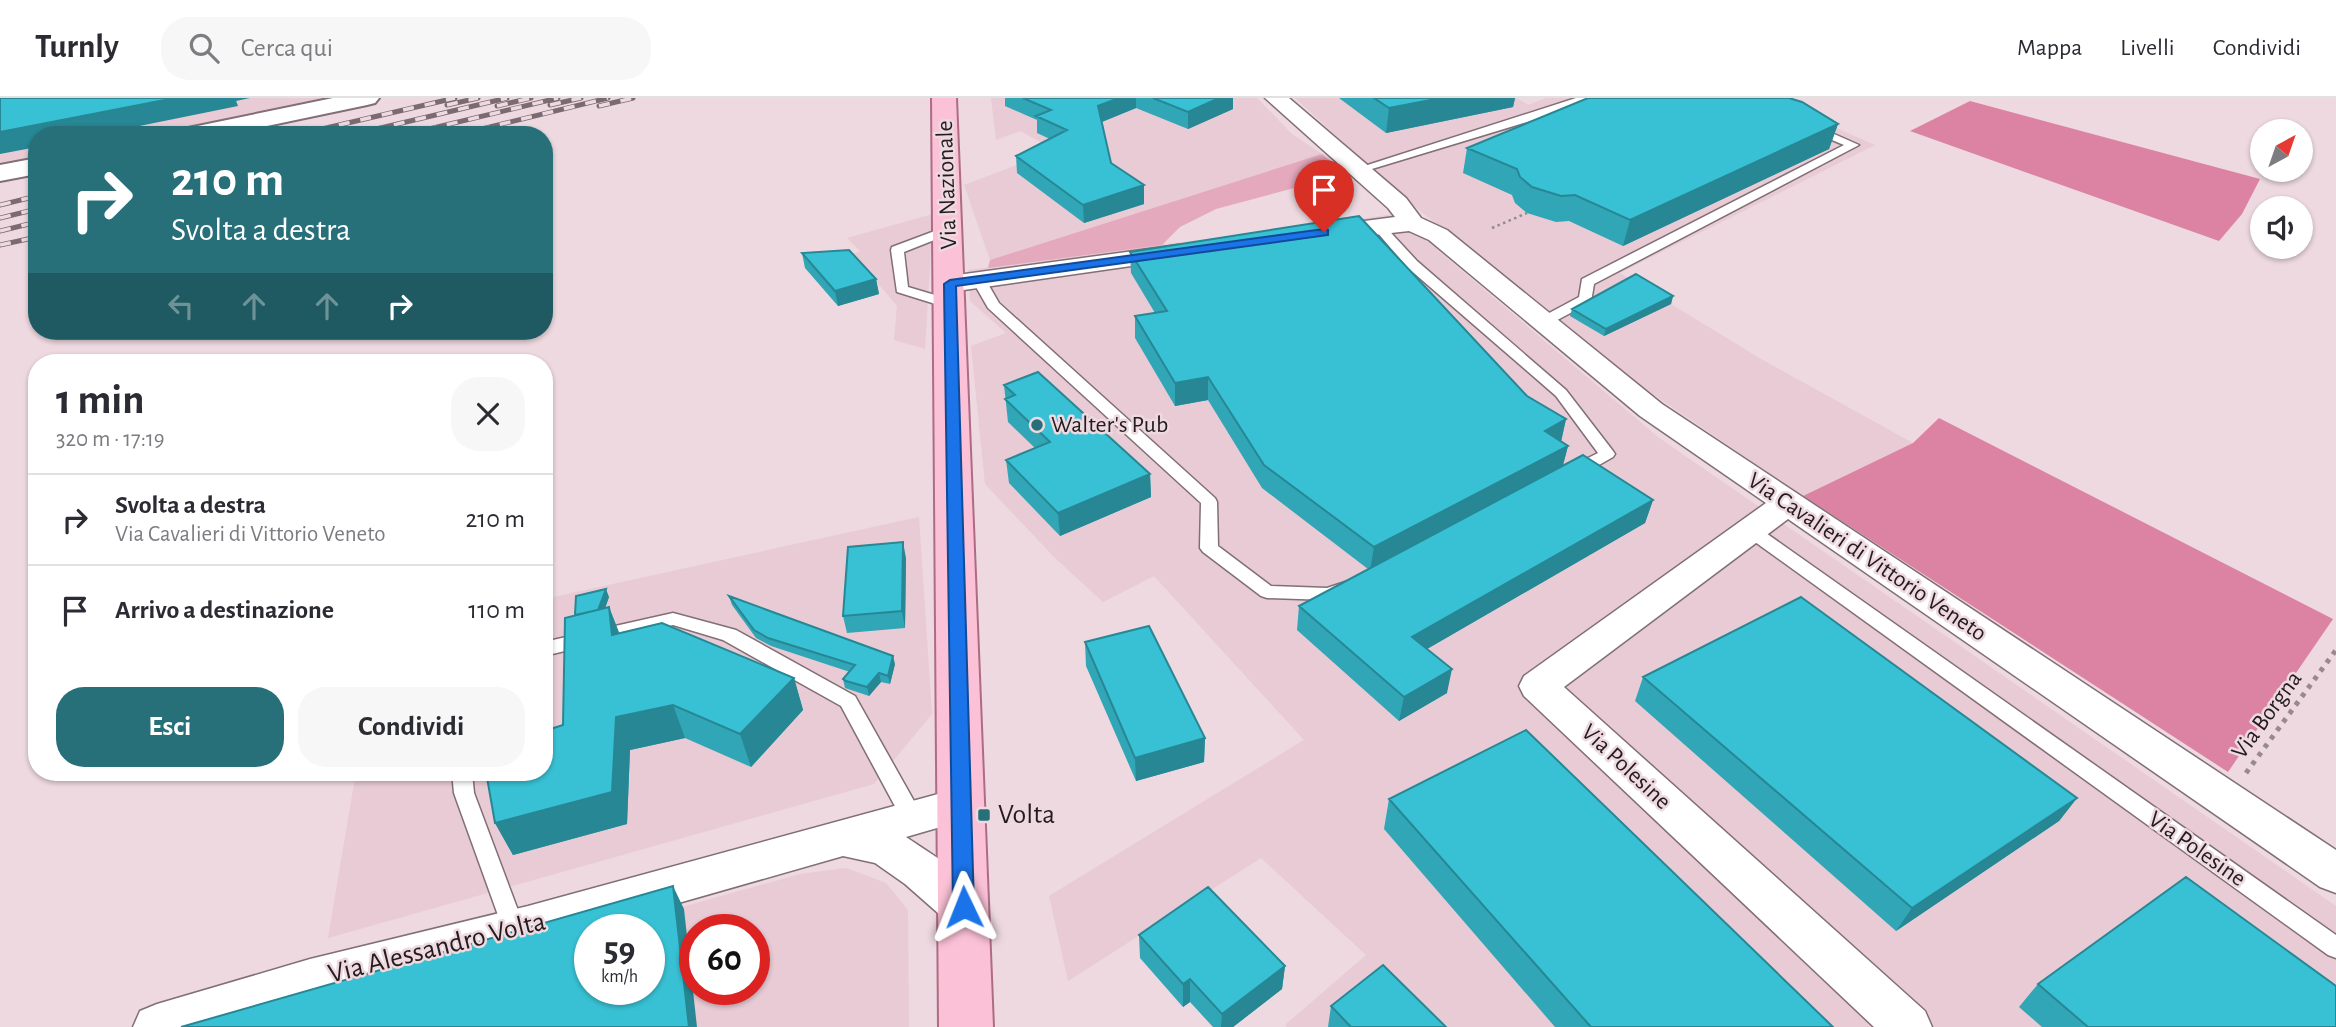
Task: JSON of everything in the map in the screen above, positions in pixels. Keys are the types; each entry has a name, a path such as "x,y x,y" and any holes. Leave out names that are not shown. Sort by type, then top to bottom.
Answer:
{"main road":[{"name":"Via Nazionale","path":"944,98 948,230 960,289 960,805 965,1027"}],"street":[{"path":"232,126 367,98"},
{"name":"Via Cavalieri di Vittorio Veneto","path":"1276,98 1397,204 1412,223 1438,235 1651,410 2336,874"},
{"path":"0,173 28,168"},
{"path":"1295,236 1412,223"},
{"path":"960,289 1213,248"},
{"name":"Via Polesine","path":"1788,503 1538,686 1908,1027"},
{"name":"Via Alessandro Volta","path":"157,1027 310,981 514,929 960,805"},
{"path":"839,837 886,847 921,871 964,907"}],"lane":[{"path":"1358,170 1543,114 1586,98"},
{"path":"1543,322 1586,299 1587,282 1853,145 1803,124"},
{"path":"1377,225 1412,264 1561,393 1608,454 1559,480"},
{"path":"948,230 897,250 902,289 960,289 993,305 1209,502 1209,548 1267,592 1328,594 1364,582"},
{"name":"Via Polesine","path":"1750,530 2336,948"},
{"path":"553,647 673,619 729,635 848,701 912,817"},
{"path":"463,781 464,793 514,929"}],"path":[{"path":"1492,228 1527,213"},
{"name":"Via Borgna","path":"2225,799 2336,650"}],"shaded area":[{"path":"0,98 353,98 224,126 28,126 28,168 0,174"},
{"path":"991,98 1257,98 1292,134 1322,154 990,260 964,185 1056,150 1020,131 996,140"},
{"path":"1295,98 1517,98 1528,105 1546,98 1768,98 1875,145 1620,273 1761,359 1913,443 1803,496 1635,382 1410,203"},
{"path":"1970,101 2250,176 2250,182 2258,182 2242,214 2219,241 1910,131"},
{"path":"1322,154 1346,174 1216,209 1180,227 1162,245 988,268 990,260"},
{"path":"933,214 925,349 894,340 897,306 853,254 860,251 847,238"},
{"path":"1395,214 1658,437 2336,906 2336,1027 1287,1027 1285,1025 1366,955 1261,858 1068,981 1049,896 1304,740 1154,576 1103,602 1054,557 985,484 971,346 1006,333 970,301 968,270"},
{"path":"1939,418 2333,619 2228,772 1803,496 1913,443"},
{"path":"919,517 932,714 874,784 328,938 354,781 553,781 553,597"},
{"path":"846,868 886,883 908,910 909,1027 264,1027 574,991 574,1005 665,1005 665,918 682,907 800,874"}],"building":[{"path":"0,98 175,98 28,126 0,132"},
{"path":"1023,98 1119,98 1098,106 1111,163 1144,185 1083,205 1016,156 1067,130 1036,116 1051,110"},
{"path":"1153,98 1219,98 1188,112"},
{"path":"1374,98 1441,98 1389,108"},
{"path":"1588,98 1789,98 1802,102 1838,124 1630,220 1575,195 1561,196 1532,187 1520,177 1517,169 1467,148"},
{"path":"1359,216 1527,396 1566,419 1545,431 1568,446 1374,547 1264,465 1208,377 1175,383 1135,316 1167,311 1130,252"},
{"path":"849,250 876,279 835,291 802,253"},
{"path":"1636,274 1673,296 1606,329 1572,309"},
{"path":"1038,372 1150,474 1058,513 1006,460 1050,442 1005,399 1015,395 1004,385"},
{"path":"1583,455 1653,500 1412,637 1452,669 1404,697 1299,606"},
{"path":"903,542 902,611 843,616 848,547"},
{"path":"606,589 598,610 575,615 576,596"},
{"path":"729,596 893,656 888,676 879,673 867,687 846,681 843,679 855,665 768,638 754,630"},
{"path":"1801,597 2077,798 1912,908 1643,677"},
{"path":"609,607 612,635 662,623 794,678 740,734 673,705 616,717 612,792 495,823 488,781 553,781 553,728 563,725 565,618"},
{"path":"1149,626 1205,738 1135,758 1085,642"},
{"path":"1526,730 1833,1027 1591,1027 1389,799"},
{"path":"2186,877 2336,986 2336,1027 2088,1027 2038,984"},
{"path":"673,886 679,939 679,1005 687,1005 689,1027 181,1027 574,914 574,1005 665,1005 665,914 575,914"},
{"path":"1208,887 1285,966 1222,1014 1190,979 1183,984 1139,935"},
{"path":"1383,965 1446,1027 1351,1027 1331,1006"}],"railway":[{"path":"335,126 455,98"},
{"path":"447,105 478,98"},
{"path":"389,126 507,98"},
{"path":"497,106 531,98"},
{"path":"441,126 558,98"},
{"path":"550,105 581,98"},
{"path":"494,126 608,98"},
{"path":"599,106 633,98"},
{"path":"0,205 28,198"},
{"path":"0,218 28,211"},
{"path":"0,231 28,224"},
{"path":"0,245 28,239"}],"place":[{"name":"Walter's Pub","path":"1037,425"},
{"name":"Volta","path":"984,815"}],"route":[{"path":"964,907 950,284 1324,232"}]}
